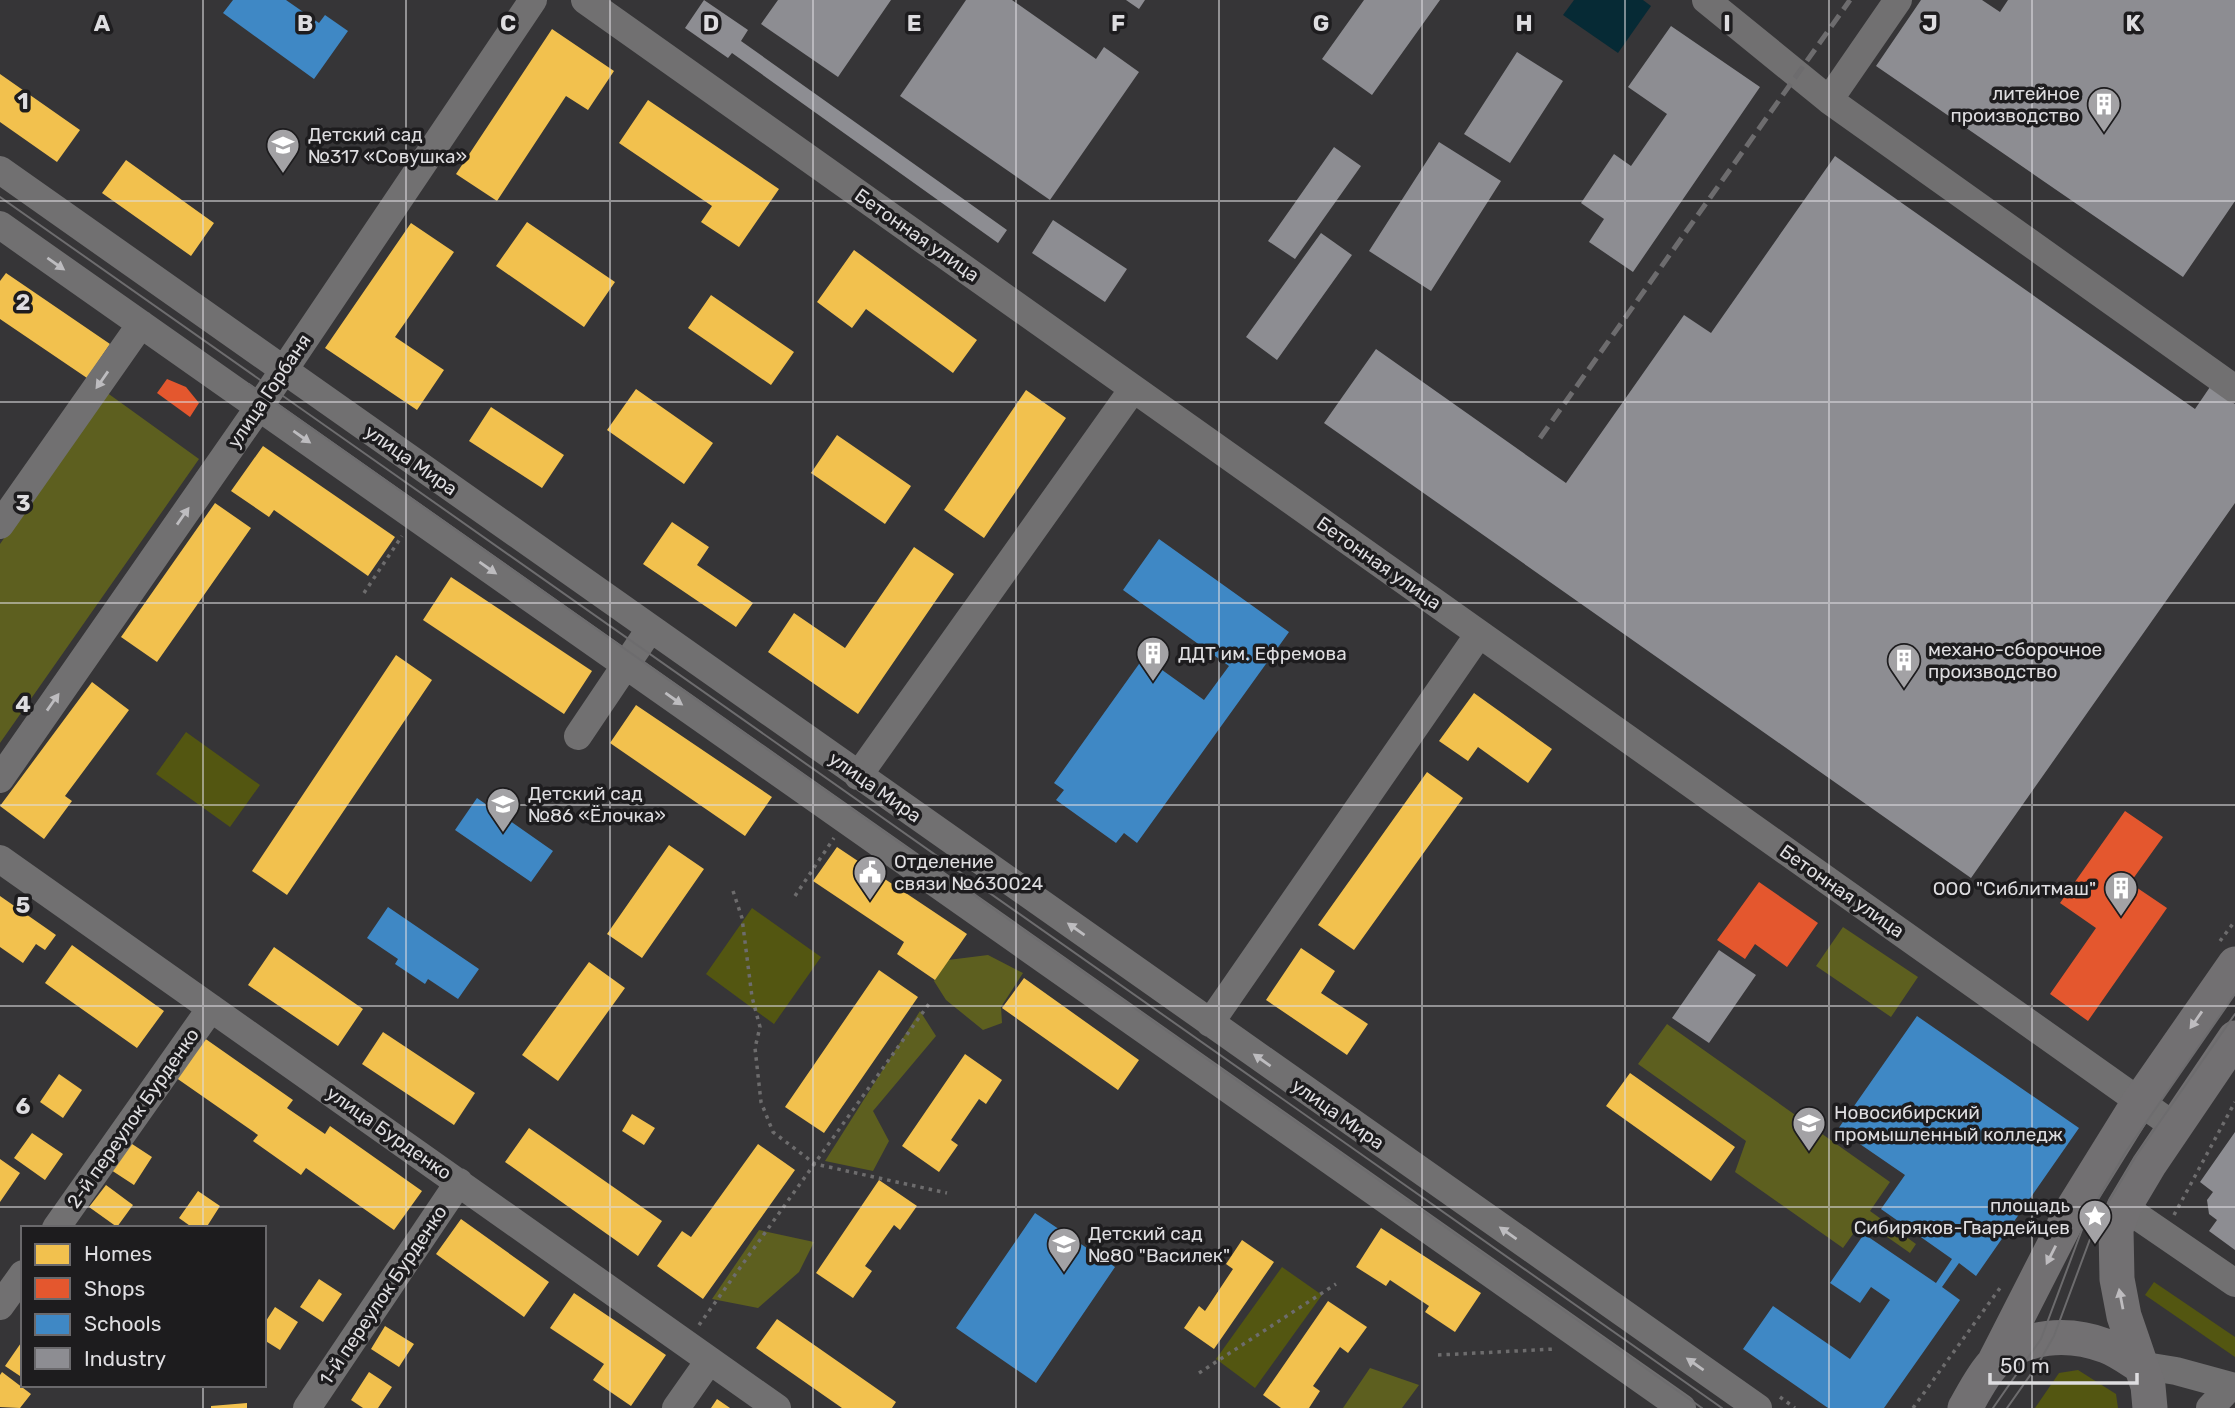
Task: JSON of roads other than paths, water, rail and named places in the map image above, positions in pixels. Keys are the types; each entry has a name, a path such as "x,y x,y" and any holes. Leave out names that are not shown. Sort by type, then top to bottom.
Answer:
{"main road":[{"path":"1965,1408 1994,1363 2072,1210 2139,1102 2235,964"},
{"path":"2150,1408 2148,1386 2124,1316 2117,1279 2116,1229 2124,1207 2174,1126 2235,1038"},
{"path":"1994,1363 2020,1344 2054,1336 2106,1346 2139,1365"}],"street":[{"name":"улица Горбаня","path":"0,779 259,407 533,0"},
{"name":"Бетонная улица","path":"585,0 2174,1126"},
{"path":"1706,0 1829,100 2235,388"},
{"path":"1829,100 1898,0"},
{"name":"улица Мира","path":"0,170 1752,1406"},
{"path":"0,225 1682,1408"},
{"path":"0,525 141,324"},
{"path":"858,776 1133,389"},
{"path":"578,736 650,629"},
{"path":"1210,1023 1479,634"},
{"name":"улица Бурденко","path":"0,859 776,1408"},
{"name":"2-й переулок Бурденко","path":"56,1226 211,1008"},
{"name":"1-й переулок Бурденко","path":"307,1408 459,1182"},
{"path":"2124,1207 2235,1283"},
{"path":"0,1306 21,1277"},
{"path":"676,1408 709,1361"},
{"path":"2139,1365 2233,1384"},
{"path":"2210,1408 2233,1384"}],"water":[{"path":"1574,0 1643,0 1651,6 1618,53 1563,15"}],"tram line":[{"path":"0,197 1722,1408"},
{"path":"249,384 1702,1408"},
{"path":"1993,1408 2041,1339 2086,1219 2127,1150 2235,994"},
{"path":"2007,1408 2054,1336 2096,1223 2136,1156 2235,1014"}],"railway":[{"path":"1540,438 1850,0"}],"place":[{"name":"литейное производство","path":"2104,134"},
{"name":"Детский сад №317 «Совушка»","path":"283,175"},
{"name":"ДДТ им. Ефремова","path":"1153,683"},
{"name":"механо-сборочное производство","path":"1904,690"},
{"name":"Детский сад №86 «Ёлочка»","path":"503,834"},
{"name":"Отделение связи №630024","path":"870,902"},
{"name":"ООО \"Сиблитмаш\"","path":"2121,918"},
{"name":"Новосибирский промышленный колледж","path":"1809,1153"},
{"name":"площадь Сибиряков-Гвардейцев","path":"2095,1246"},
{"name":"Детский сад №80 \"Василек\"","path":"1064,1274"}]}
